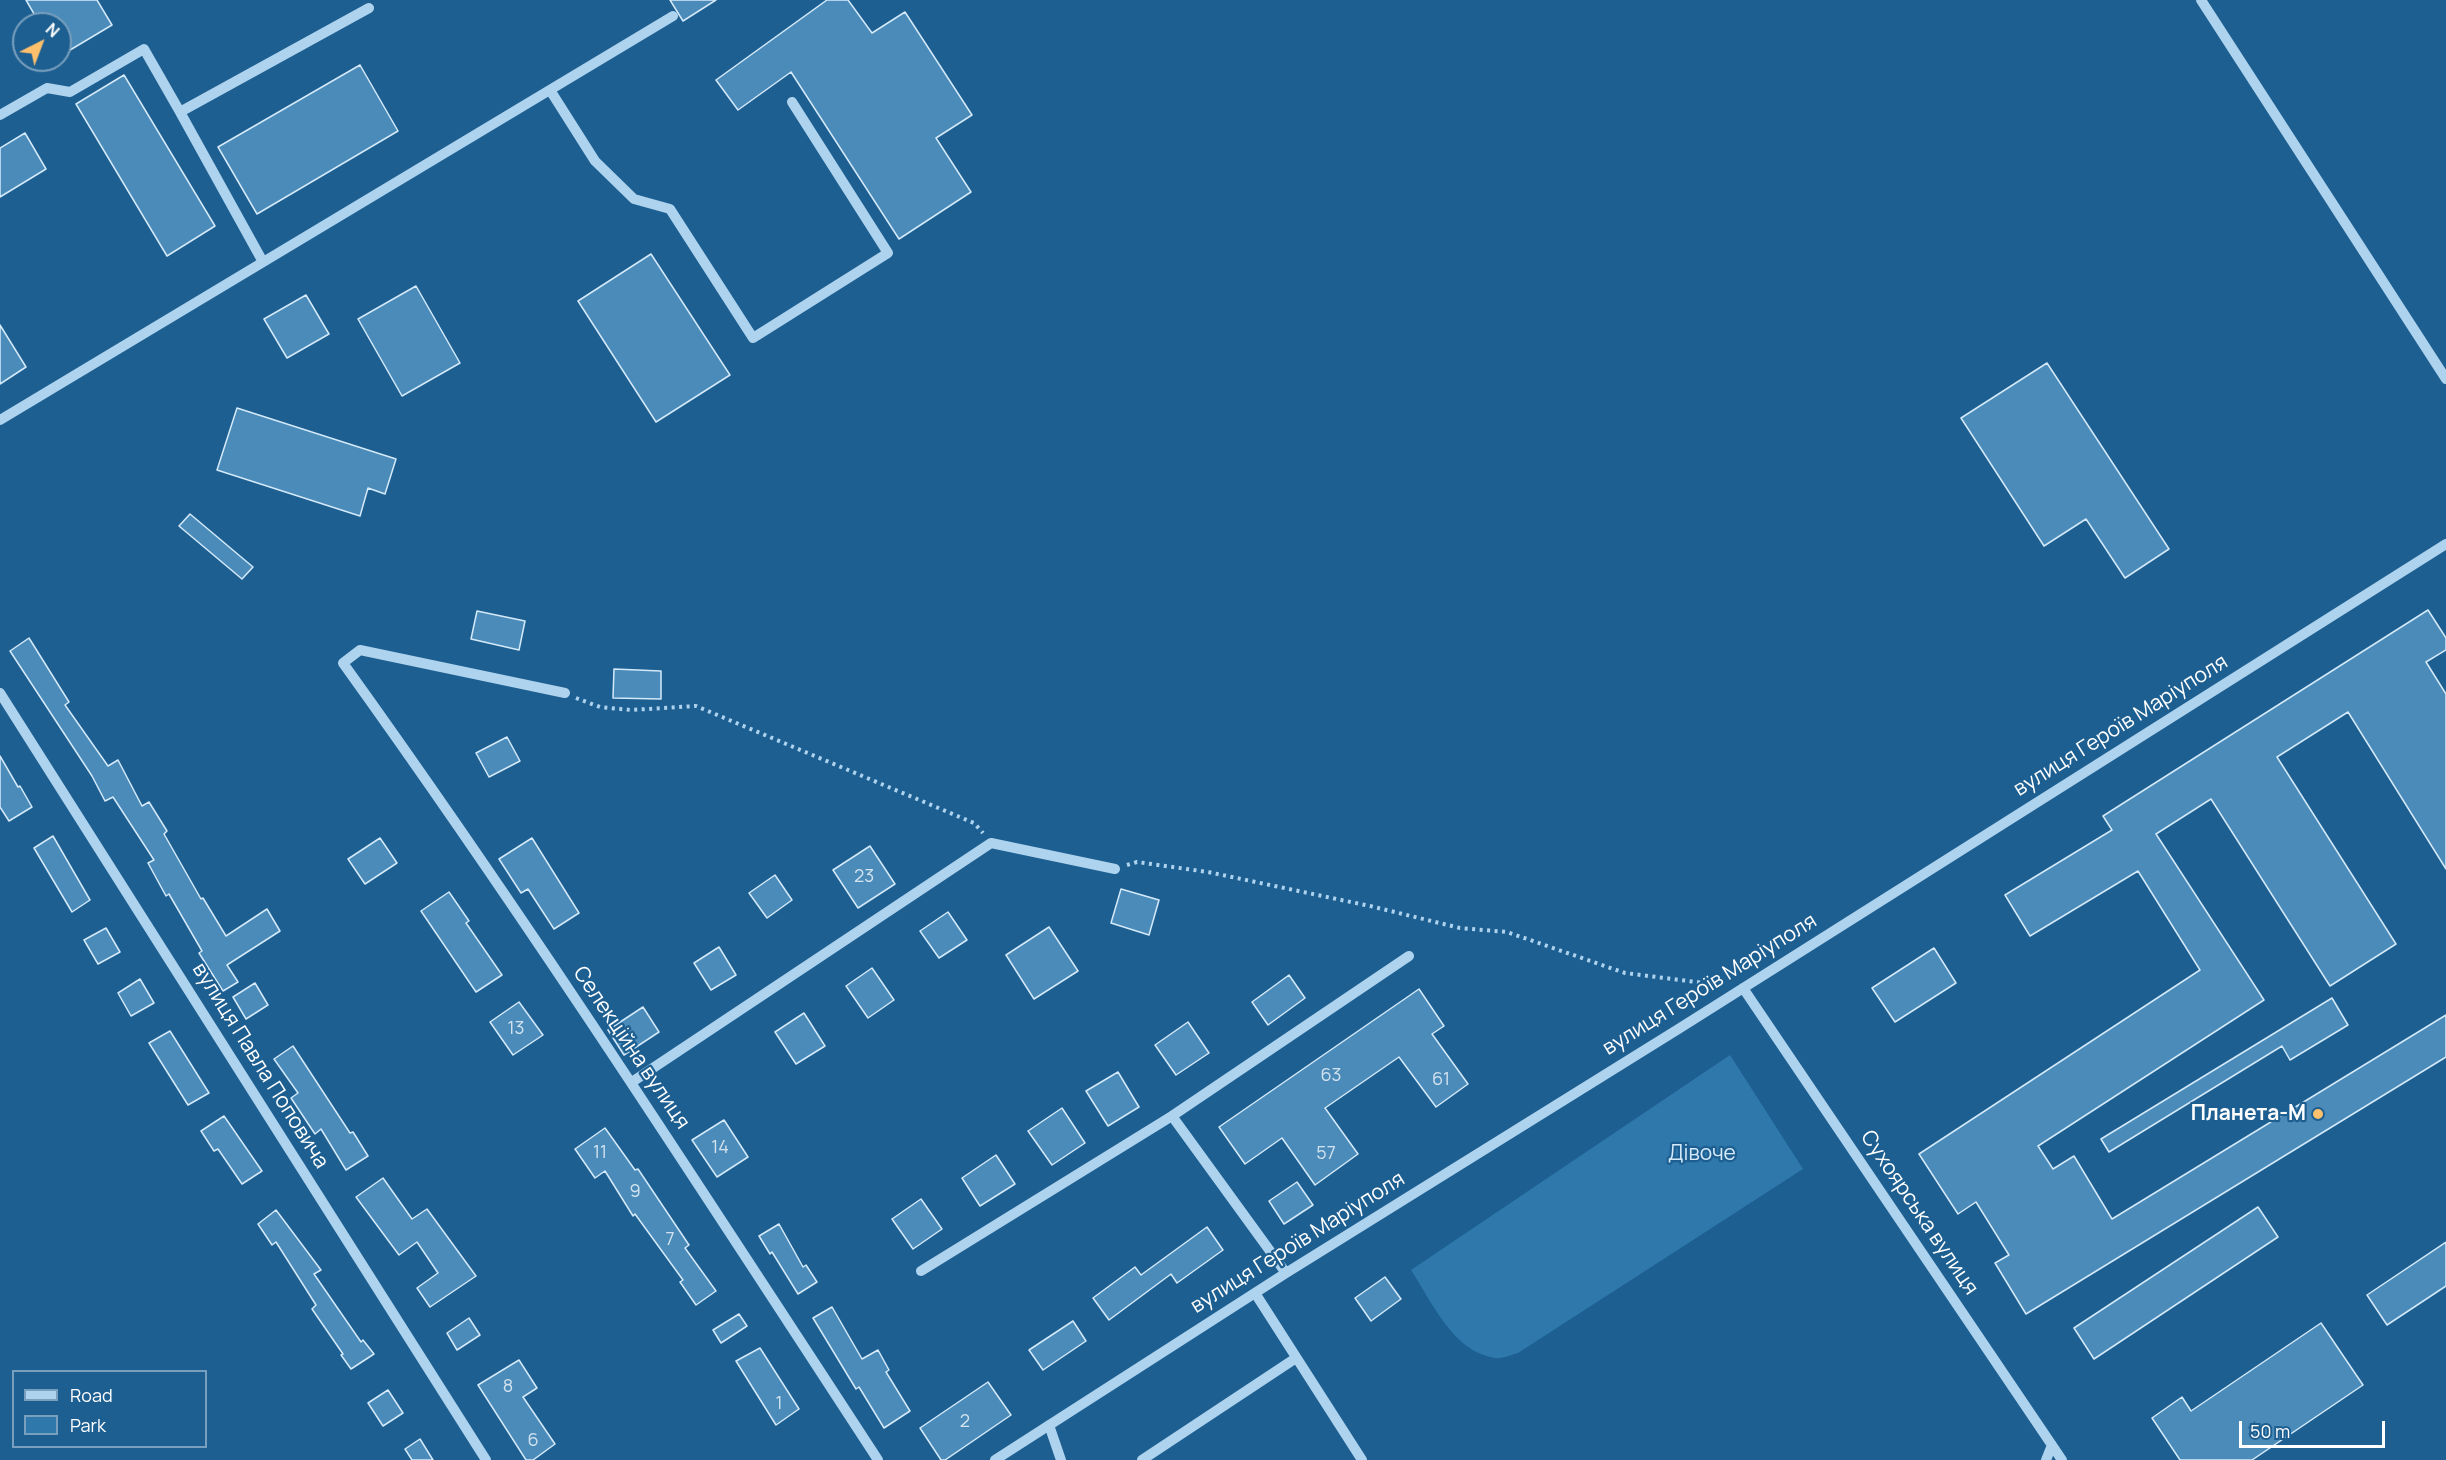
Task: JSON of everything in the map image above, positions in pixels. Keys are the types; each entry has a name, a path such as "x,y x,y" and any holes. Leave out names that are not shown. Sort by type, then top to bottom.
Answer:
{"street":[{"path":"2201,0 2446,379"},
{"path":"180,112 369,8"},
{"path":"0,420 674,16"},
{"path":"0,115 47,88 70,92 144,49 263,262"},
{"path":"550,90 595,161 634,199 669,209 753,338 888,253 792,102"},
{"name":"вулиця Героїв Маріуполя","path":"995,1460 1254,1293 1743,988 2446,544"},
{"name":"Селекційна вулиця","path":"564,693 360,650 343,663 420,771 632,1082 878,1460"},
{"name":"вулиця Павла Поповича","path":"0,693 486,1460"},
{"path":"632,1082 991,843 1115,869"},
{"path":"921,1271 1172,1116 1409,956"},
{"name":"Сухоярська вулиця","path":"1743,988 2062,1460"},
{"path":"1172,1116 1286,1273"},
{"path":"1254,1293 1362,1460"},
{"path":"1142,1460 1296,1358"},
{"path":"1049,1425 1061,1460"},
{"path":"2046,1460 2052,1445"}],"path":[{"path":"564,693 600,706 632,710 696,706 974,823 991,843"},
{"path":"1115,869 1137,862 1208,872 1370,906 1460,928 1507,932 1625,973 1743,988"}],"green space":[{"name":"Дівоче","path":"1730,1055 1803,1169 1518,1353 1495,1358 1480,1354 1456,1336 1445,1324 1411,1270"}],"building":[{"path":"26,0 97,0 112,25 72,49 72,12 33,12"},
{"path":"670,0 716,0 683,21"},
{"path":"827,0 848,0 872,33 905,12 972,115 936,138 971,192 899,239 791,72 738,110 716,80"},
{"path":"360,65 398,131 257,214 218,147"},
{"path":"124,75 215,226 167,256 76,104"},
{"path":"25,133 46,169 0,197 0,148"},
{"path":"651,254 730,375 656,422 578,301"},
{"path":"416,286 460,363 402,396 358,319"},
{"path":"306,295 329,334 287,358 264,319"},
{"path":"0,325 26,367 0,384"},
{"path":"2047,363 2169,549 2125,578 2086,519 2044,546 1961,418"},
{"path":"237,408 396,459 385,494 368,488 360,516 217,470"},
{"path":"190,514 253,567 242,579 179,526"},
{"path":"2428,610 2446,638 2446,650 2426,662 2446,694 2446,869 2348,712 2277,757 2396,944 2330,986 2211,799 2156,834 2264,1000 2038,1146 2053,1169 2074,1156 2112,1219 2446,1015 2446,1057 2026,1314 1995,1263 2009,1255 1976,1202 1958,1214 1919,1154 2200,970 2138,871 2030,936 2005,895 2112,830 2103,816"},
{"path":"477,611 525,621 519,650 471,639"},
{"path":"29,638 69,702 65,705 108,766 118,760 142,806 149,802 167,831 164,834 201,899 203,898 226,936 267,909 280,931 227,965 238,982 223,991 199,953 202,951 169,894 166,896 148,863 154,860 113,797 105,801 92,776 10,651"},
{"path":"614,669 661,671 661,699 613,698"},
{"path":"507,737 520,761 489,777 476,753"},
{"path":"0,756 32,807 9,821 0,807"},
{"path":"53,836 90,900 72,912 34,848"},
{"path":"380,838 397,863 365,884 348,859"},
{"path":"532,838 579,913 554,929 528,889 521,893 499,859"},
{"path":"870,846 895,884 858,908 833,870"},
{"path":"775,875 792,900 767,918 749,893"},
{"path":"1121,889 1159,900 1149,935 1111,923"},
{"path":"449,892 469,921 466,923 502,975 476,992 421,911"},
{"path":"948,912 967,940 939,958 920,931"},
{"path":"1049,927 1078,971 1034,999 1006,955"},
{"path":"106,928 120,952 98,964 84,940"},
{"path":"719,947 736,975 711,990 694,963"},
{"path":"1934,948 1956,983 1895,1022 1872,988"},
{"path":"872,968 894,1000 868,1018 846,986"},
{"path":"1289,975 1305,998 1268,1025 1252,1002"},
{"path":"140,979 154,1003 131,1016 118,993"},
{"path":"255,983 268,1005 246,1019 233,997"},
{"path":"1419,989 1444,1026 1432,1034 1468,1084 1436,1107 1399,1057 1325,1108 1358,1154 1315,1185 1282,1138 1245,1164 1219,1127"},
{"path":"2332,998 2348,1025 2290,1060 2282,1046 2109,1152 2101,1139"},
{"path":"519,1002 543,1035 513,1055 490,1022"},
{"path":"643,1007 659,1032 624,1055 608,1030"},
{"path":"804,1013 825,1046 796,1064 775,1032"},
{"path":"1188,1022 1209,1053 1176,1075 1155,1045"},
{"path":"170,1031 209,1093 188,1105 149,1043"},
{"path":"293,1046 350,1133 353,1132 368,1156 346,1170 321,1129 315,1134 291,1098 298,1093 274,1059"},
{"path":"1118,1072 1139,1107 1108,1126 1086,1091"},
{"path":"1062,1108 1085,1143 1052,1165 1028,1131"},
{"path":"224,1116 262,1171 242,1184 218,1149 214,1151 201,1131"},
{"path":"724,1120 748,1157 717,1177 692,1140"},
{"path":"605,1128 635,1170 638,1169 689,1245 685,1248 716,1291 696,1305 680,1282 683,1280 635,1214 633,1216 605,1171 595,1178 575,1149"},
{"path":"996,1155 1015,1184 980,1206 962,1178"},
{"path":"383,1178 412,1219 427,1209 476,1276 430,1307 417,1288 438,1273 417,1242 399,1255 356,1197"},
{"path":"1297,1182 1313,1205 1284,1224 1269,1201"},
{"path":"921,1199 942,1229 913,1249 892,1219"},
{"path":"2258,1207 2278,1237 2094,1359 2074,1328"},
{"path":"276,1210 321,1270 314,1274 361,1342 363,1340 374,1354 351,1369 312,1309 316,1305 276,1242 272,1245 258,1224"},
{"path":"779,1224 803,1267 806,1265 817,1282 798,1294 772,1252 770,1254 759,1236"},
{"path":"1207,1227 1223,1250 1177,1283 1171,1274 1109,1320 1093,1298 1135,1267 1141,1275"},
{"path":"2446,1242 2446,1286 2387,1325 2367,1295"},
{"path":"1385,1277 1401,1299 1371,1321 1355,1298"},
{"path":"832,1307 862,1359 878,1350 889,1370 886,1372 910,1411 884,1428 859,1387 856,1389 813,1318"},
{"path":"739,1314 747,1326 721,1343 713,1330"},
{"path":"469,1318 480,1335 457,1350 447,1333"},
{"path":"1073,1321 1086,1341 1043,1370 1029,1350"},
{"path":"2321,1323 2363,1385 2252,1460 2180,1460 2152,1418 2182,1397 2191,1411"},
{"path":"760,1348 799,1409 776,1425 736,1361"},
{"path":"519,1360 537,1388 523,1397 555,1444 533,1460 526,1460 478,1385"},
{"path":"988,1382 1011,1415 945,1460 941,1460 920,1428"},
{"path":"388,1390 403,1413 383,1426 368,1403"},
{"path":"420,1439 433,1460 412,1460 405,1449"}],"place":[{"name":"Планета-М","path":"2318,1114"}]}
